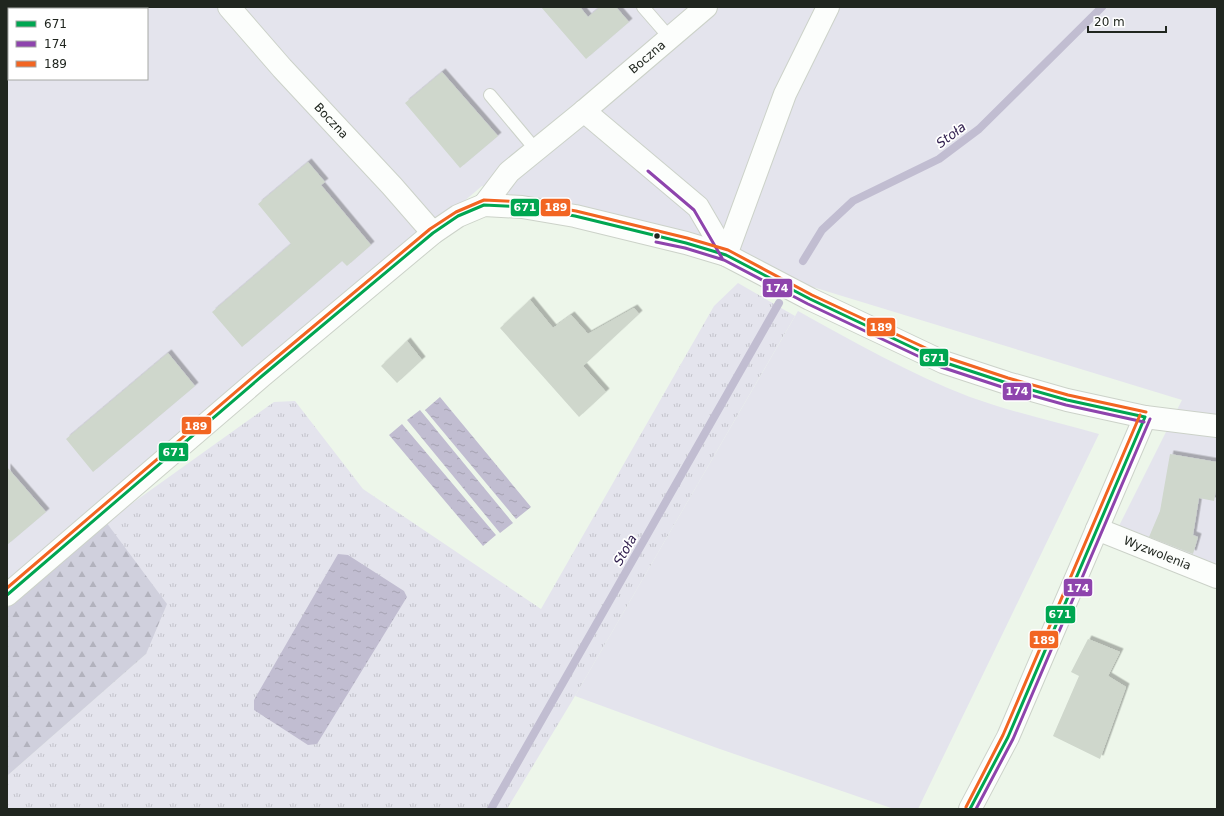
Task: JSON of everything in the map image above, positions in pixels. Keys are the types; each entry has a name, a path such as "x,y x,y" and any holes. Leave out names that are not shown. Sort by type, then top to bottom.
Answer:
{"street":[{"name":"Boczna","path":"229,7 282,68 392,186 433,234"},
{"name":"Boczna","path":"484,205 509,172 584,111 706,7"},
{"path":"726,256 785,94 827,7"},
{"path":"584,111 698,207 726,256"},
{"path":"7,595 257,380 433,234 458,216 484,205 522,207 575,216 686,243 726,256 810,299 943,362 1007,383 1067,400 1145,417 1217,426"},
{"path":"970,809 1008,737 1145,417"},
{"name":"Wyzwolenia","path":"1097,529 1217,577"}],"lane":[{"path":"646,8 670,38"},
{"path":"490,95 536,150"}],"green space":[{"path":"7,7 1217,7 1217,573 1115,534 1182,400 482,186 7,588"},
{"path":"738,283 795,316 575,696 507,809 7,809 7,776 146,654 106,522 274,402 295,401 363,489 541,609 714,306"},
{"path":"798,311 882,357 970,397 1034,417 1099,434 918,809 894,809 717,748 575,696"},
{"path":"106,522 167,604 146,654 7,776 7,608"}],"water":[{"path":"440,397 531,507 516,519 425,410"},
{"path":"420,410 513,523 500,533 407,420"},
{"path":"402,424 496,535 483,546 389,435"},
{"path":"338,554 348,555 404,591 407,597 317,744 308,745 254,710 254,700"}],"building":[{"path":"541,7 580,7 588,17 600,7 616,7 629,22 586,59"},
{"path":"442,72 498,136 460,168 405,103"},
{"path":"308,162 325,182 321,185 371,245 347,266 342,261 242,347 212,312 291,244 258,204"},
{"path":"530,300 553,328 571,315 588,334 634,308 639,314 583,366 606,392 579,417 500,328"},
{"path":"407,341 422,360 397,383 381,366"},
{"path":"168,353 195,386 93,472 66,439"},
{"path":"1170,454 1217,462 1217,485 1214,501 1199,498 1193,535 1198,537 1193,554 1149,537 1160,511"},
{"path":"7,467 46,512 7,545"},
{"path":"1088,639 1120,652 1108,676 1126,687 1100,759 1053,736 1079,676 1071,672"}],"waterway":[{"name":"Stoła","path":"803,261 822,230 853,201 939,159 979,129 1102,7"},
{"name":"Stoła","path":"491,809 779,303"}],"transit line":[{"name":"174","path":"648,171 694,210 722,258"},
{"name":"189","path":"7,588 259,372 430,229 456,212 484,200 523,202 576,211 687,238 728,250 812,295 945,357 1008,378 1068,395 1146,412"},
{"name":"671","path":"7,595 262,376 433,233 458,216 484,205 522,207 575,216 686,243 726,255 810,299 943,362 1007,383 1067,400 1145,417"},
{"name":"174","path":"656,242 685,248 724,260 808,304 941,367 1005,388 1066,405 1144,422"},
{"name":"189","path":"966,807 1003,735 1140,415"},
{"name":"671","path":"970,809 1008,737 1145,417"},
{"name":"174","path":"976,809 1013,739 1150,419"}]}
